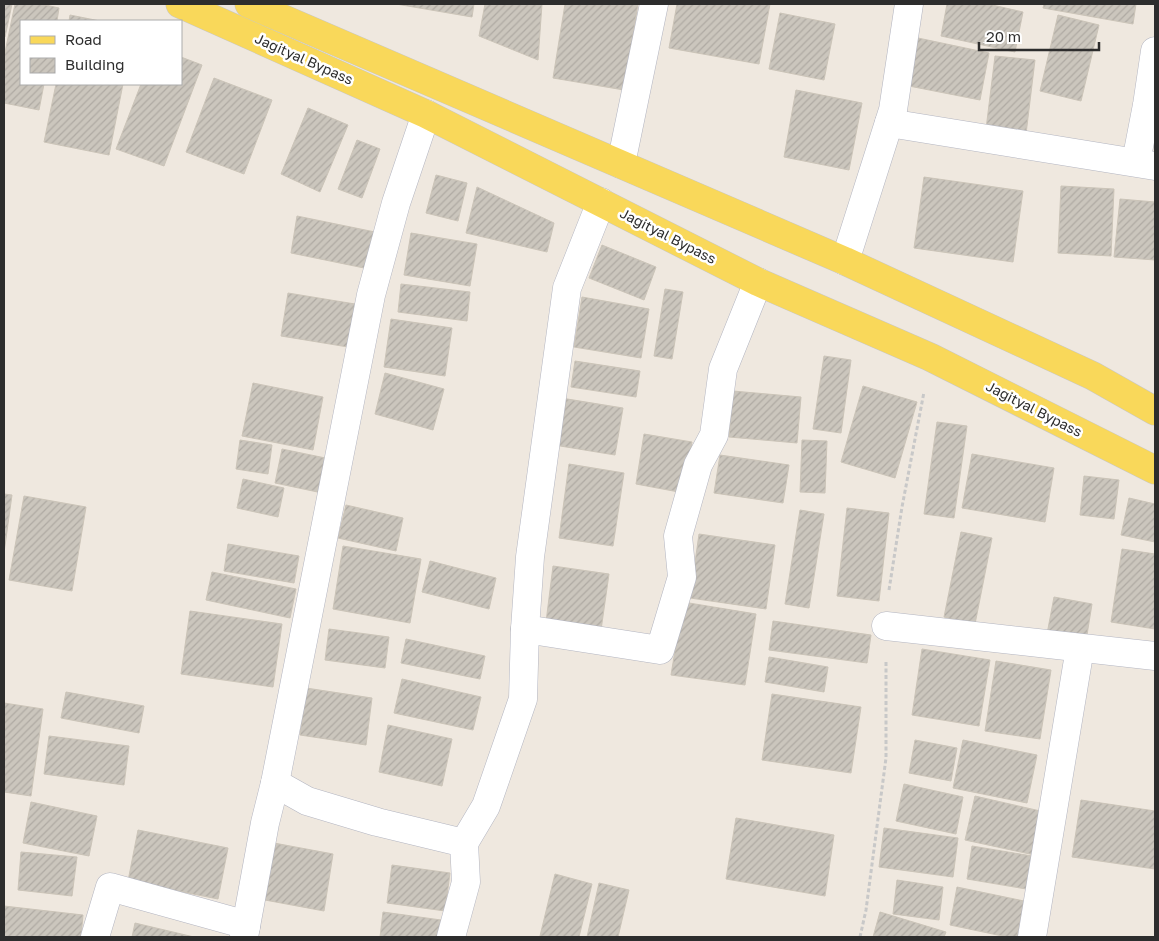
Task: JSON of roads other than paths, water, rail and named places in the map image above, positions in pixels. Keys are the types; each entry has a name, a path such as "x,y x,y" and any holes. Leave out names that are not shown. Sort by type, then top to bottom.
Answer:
{"main road":[{"name":"Jagityal Bypass","path":"180,4 426,114 758,282 930,357 1155,470"},
{"name":"Jagityal Bypass","path":"248,4 845,261 1093,376 1155,411"}],"street":[{"path":"621,164 654,4"},
{"path":"845,261 894,110 909,4"},
{"path":"889,123 1146,164 1147,105 1155,51"},
{"path":"245,932 265,823 275,783 371,295 396,203 426,114"},
{"path":"450,937 466,882 464,843 486,806 523,699 530,557 567,288 601,202"},
{"path":"525,629 660,650 682,577 678,536 698,465 714,435 723,369 758,282"},
{"path":"886,626 1155,656"},
{"path":"1032,937 1080,648"},
{"path":"275,783 307,801 377,822 464,843"},
{"path":"95,937 110,887 236,922 245,932"}]}
